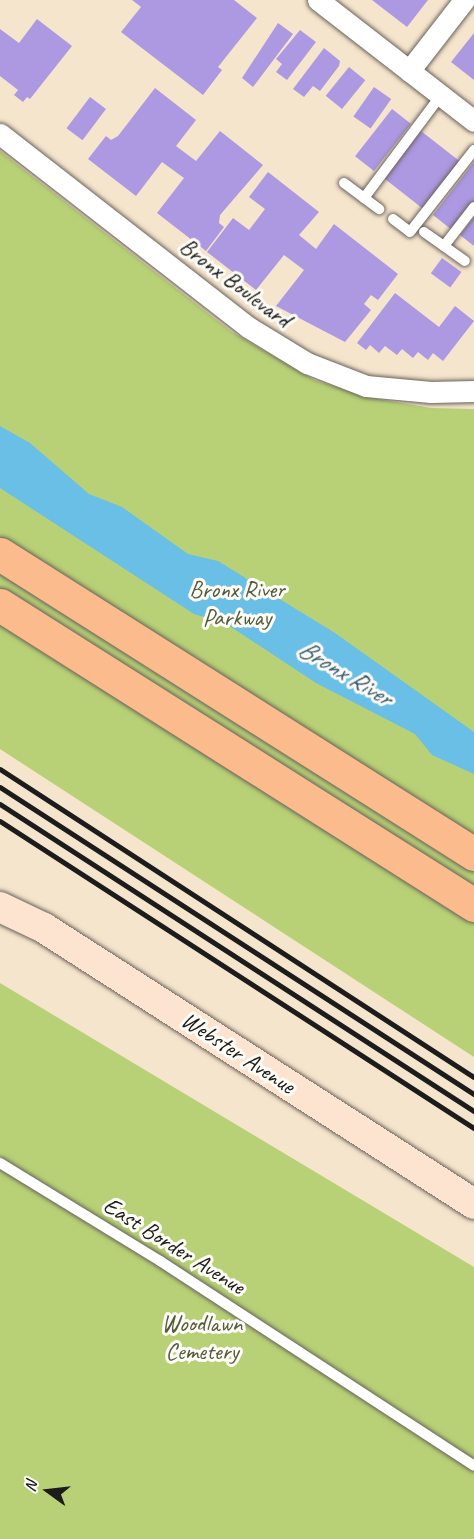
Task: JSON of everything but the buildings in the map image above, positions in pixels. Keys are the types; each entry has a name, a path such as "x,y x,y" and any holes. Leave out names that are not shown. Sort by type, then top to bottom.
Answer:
{"highway":[{"path":"0,554 474,854"},
{"path":"0,605 474,905"}],"main road":[{"name":"Webster Avenue","path":"0,907 44,928 474,1204"}],"street":[{"path":"318,0 474,121"},
{"path":"409,71 464,0"},
{"name":"Bronx Boulevard","path":"0,134 248,327 307,363 366,386 431,392 474,391"}],"lane":[{"path":"364,198 441,95"},
{"path":"393,219 410,232 474,150"},
{"path":"344,183 379,209"},
{"path":"444,246 474,207"},
{"path":"424,232 465,261"},
{"name":"East Border Avenue","path":"0,1163 160,1261 474,1466"}],"green space":[{"name":"Bronx River Parkway","path":"0,151 232,332 314,380 372,398 431,408 474,409 474,1057 0,749"},
{"name":"Woodlawn Cemetery","path":"0,983 474,1267 474,1539 0,1539"}],"water":[{"name":"Bronx River","path":"0,426 30,443 89,494 122,507 188,554 218,561 335,633 474,732 474,774 432,755 415,734 316,683 225,623 194,614 0,488"}],"railway":[{"path":"0,769 474,1077"},
{"path":"0,787 474,1094"},
{"path":"0,804 474,1111"},
{"path":"0,821 474,1128"}]}
